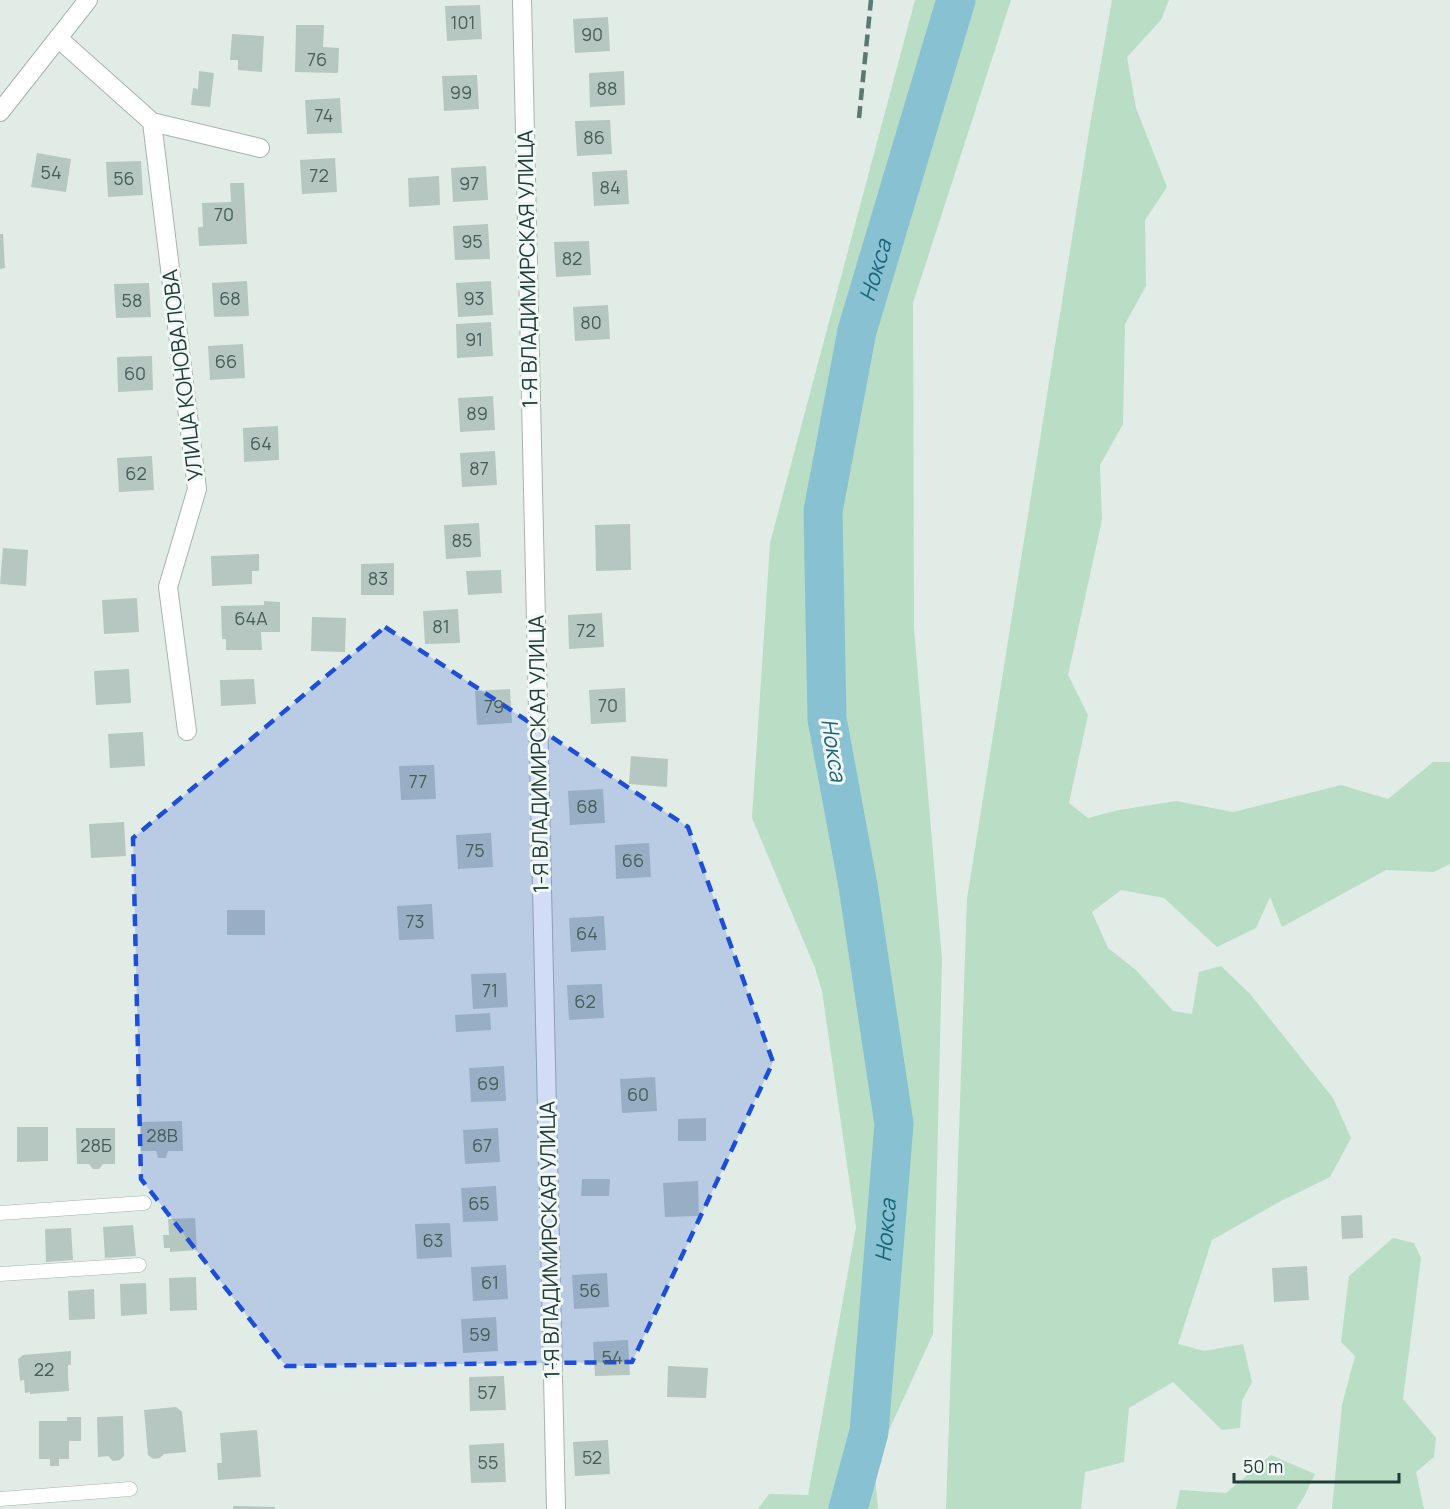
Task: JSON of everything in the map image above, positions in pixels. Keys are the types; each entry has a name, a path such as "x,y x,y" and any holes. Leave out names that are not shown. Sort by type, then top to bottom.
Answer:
{"street":[{"path":"0,112 88,0"},
{"name":"1-Я ВЛАДИМИРСКАЯ УЛИЦА","path":"522,0 556,1509"},
{"path":"59,39 152,122 260,148"},
{"name":"УЛИЦА КОНОВАЛОВА","path":"152,122 197,489 168,587 187,731"}],"lane":[{"path":"0,1213 144,1203"},
{"path":"0,1274 139,1265"},
{"path":"0,1499 129,1490"}],"highlighted area":[{"path":"385,627 688,827 773,1062 632,1362 286,1366 141,1179 133,838"}],"green space":[{"path":"915,0 1011,0 913,303 914,628 942,959 933,1334 874,1463 878,1509 758,1509 769,1494 808,1495 856,1227 822,991 815,968 752,818 770,543"},
{"path":"1112,0 1169,0 1161,20 1127,57 1136,108 1167,187 1145,220 1146,286 1125,324 1123,424 1100,465 1102,520 1068,675 1088,715 1069,803 1088,818 1119,810 1176,801 1233,812 1341,785 1388,799 1433,762 1450,762 1450,864 1434,872 1386,870 1282,927 1270,897 1256,928 1217,947 1164,898 1121,890 1092,912 1108,948 1136,970 1173,1011 1192,1014 1199,972 1221,966 1250,994 1333,1098 1351,1138 1330,1177 1279,1202 1212,1240 1178,1344 1204,1351 1243,1344 1252,1382 1242,1401 1240,1428 1222,1430 1173,1382 1129,1408 1124,1462 1085,1472 1081,1509 946,1509 967,899 1090,125"},
{"path":"1393,1238 1414,1243 1421,1258 1403,1399 1436,1438 1434,1457 1416,1472 1424,1509 1332,1509 1342,1405 1355,1356 1341,1342 1349,1276"},
{"path":"1271,1455 1315,1474 1296,1509 1176,1509 1180,1490 1226,1493"}],"building":[{"path":"480,5 482,39 447,41 445,6"},
{"path":"608,17 610,51 575,53 573,19"},
{"path":"296,25 324,25 323,47 339,48 338,73 295,72"},
{"path":"232,34 264,36 262,72 238,70 238,60 230,60"},
{"path":"199,71 214,73 210,107 191,105 193,88 198,89"},
{"path":"624,71 625,105 590,107 589,73"},
{"path":"477,75 479,109 444,111 442,76"},
{"path":"340,98 342,133 307,134 305,100"},
{"path":"610,120 612,154 577,156 575,121"},
{"path":"37,153 71,159 66,192 31,187"},
{"path":"335,158 337,192 302,194 300,160"},
{"path":"141,161 143,195 108,197 106,162"},
{"path":"486,166 488,200 453,202 451,168"},
{"path":"627,170 629,204 594,206 592,172"},
{"path":"439,176 440,205 409,207 408,178"},
{"path":"230,183 244,183 247,244 199,246 198,227 203,227 202,203 231,202"},
{"path":"488,224 490,259 455,260 453,226"},
{"path":"0,234 3,234 5,268 0,269"},
{"path":"589,241 591,275 556,277 554,242"},
{"path":"247,281 249,316 214,317 212,283"},
{"path":"491,281 493,315 458,317 456,283"},
{"path":"149,283 151,317 116,318 114,284"},
{"path":"608,305 610,339 575,341 573,307"},
{"path":"491,322 493,356 457,358 456,324"},
{"path":"243,344 245,378 210,380 208,346"},
{"path":"152,356 153,390 118,392 117,357"},
{"path":"493,396 495,430 460,432 458,398"},
{"path":"278,426 279,460 244,462 243,428"},
{"path":"495,451 497,485 462,487 460,453"},
{"path":"152,456 154,490 119,492 117,458"},
{"path":"479,523 481,557 446,559 444,525"},
{"path":"630,524 631,570 596,571 595,525"},
{"path":"3,548 28,550 26,586 0,584"},
{"path":"259,554 259,571 252,571 252,584 212,586 211,556"},
{"path":"394,563 394,595 361,595 361,564"},
{"path":"501,570 502,593 468,595 466,571"},
{"path":"137,598 139,632 104,634 102,600"},
{"path":"264,601 280,602 280,632 261,632 262,650 226,650 226,639 222,639 221,606 264,605"},
{"path":"458,609 460,643 425,644 423,611"},
{"path":"602,613 604,647 569,649 568,615"},
{"path":"312,617 346,618 345,652 311,651"},
{"path":"129,669 131,703 96,705 94,671"},
{"path":"254,679 256,704 221,706 220,680"},
{"path":"625,688 626,722 591,724 589,690"},
{"path":"510,689 512,723 477,725 475,691"},
{"path":"143,732 145,766 110,768 108,734"},
{"path":"631,756 668,759 667,787 629,784"},
{"path":"434,765 436,799 401,800 399,766"},
{"path":"603,789 605,823 570,825 568,791"},
{"path":"124,822 126,856 91,858 89,824"},
{"path":"491,833 493,867 458,869 456,835"},
{"path":"649,843 651,877 616,879 615,845"},
{"path":"432,904 434,939 399,940 397,906"},
{"path":"227,910 265,910 265,935 227,935"},
{"path":"604,916 606,950 571,952 569,918"},
{"path":"506,973 508,1007 473,1009 471,974"},
{"path":"602,984 604,1018 569,1020 567,985"},
{"path":"490,1013 491,1030 456,1032 455,1015"},
{"path":"504,1066 506,1101 471,1102 469,1068"},
{"path":"655,1077 657,1111 622,1113 620,1079"},
{"path":"706,1118 706,1141 678,1141 678,1119"},
{"path":"182,1121 183,1151 168,1151 166,1158 158,1158 156,1151 141,1151 141,1122"},
{"path":"17,1127 48,1127 48,1161 17,1162"},
{"path":"76,1128 115,1128 115,1164 103,1164 99,1169 93,1169 89,1164 77,1164"},
{"path":"498,1128 500,1162 465,1164 463,1130"},
{"path":"582,1179 610,1179 609,1196 581,1196"},
{"path":"698,1181 699,1216 665,1217 663,1183"},
{"path":"496,1186 498,1221 463,1222 461,1188"},
{"path":"1362,1215 1363,1238 1342,1239 1341,1216"},
{"path":"195,1218 197,1250 170,1252 170,1248 164,1248 163,1235 169,1235 168,1219"},
{"path":"450,1223 452,1257 417,1259 415,1224"},
{"path":"133,1225 136,1256 105,1258 103,1227"},
{"path":"71,1228 73,1260 46,1262 45,1229"},
{"path":"506,1265 508,1299 473,1301 471,1267"},
{"path":"1307,1266 1309,1300 1274,1302 1272,1268"},
{"path":"607,1273 609,1307 574,1309 572,1275"},
{"path":"196,1277 197,1310 170,1311 169,1278"},
{"path":"146,1283 147,1314 121,1316 120,1284"},
{"path":"94,1289 95,1319 69,1320 68,1291"},
{"path":"496,1317 498,1351 463,1353 461,1319"},
{"path":"628,1340 630,1375 595,1376 593,1342"},
{"path":"71,1351 71,1365 68,1365 69,1391 25,1393 24,1380 20,1381 18,1359 23,1355"},
{"path":"668,1366 708,1368 706,1398 667,1397"},
{"path":"504,1376 506,1410 470,1411 469,1377"},
{"path":"176,1407 182,1412 186,1452 164,1454 160,1458 153,1459 148,1455 144,1410"},
{"path":"123,1416 124,1456 120,1460 113,1461 108,1456 98,1457 97,1417"},
{"path":"67,1417 81,1417 81,1441 69,1441 69,1459 59,1459 59,1466 50,1466 50,1459 39,1459 39,1421 67,1421"},
{"path":"257,1430 261,1477 218,1480 217,1463 222,1463 220,1433"},
{"path":"608,1440 610,1474 575,1476 573,1442"},
{"path":"504,1443 506,1482 471,1483 469,1445"},
{"path":"233,1506 275,1507 275,1509 233,1509"}],"waterway":[{"name":"Нокса","path":"848,1509 869,1432 894,1124 858,886 827,719 823,511 857,331 956,0"}],"railway":[{"path":"859,118 871,0"}]}
